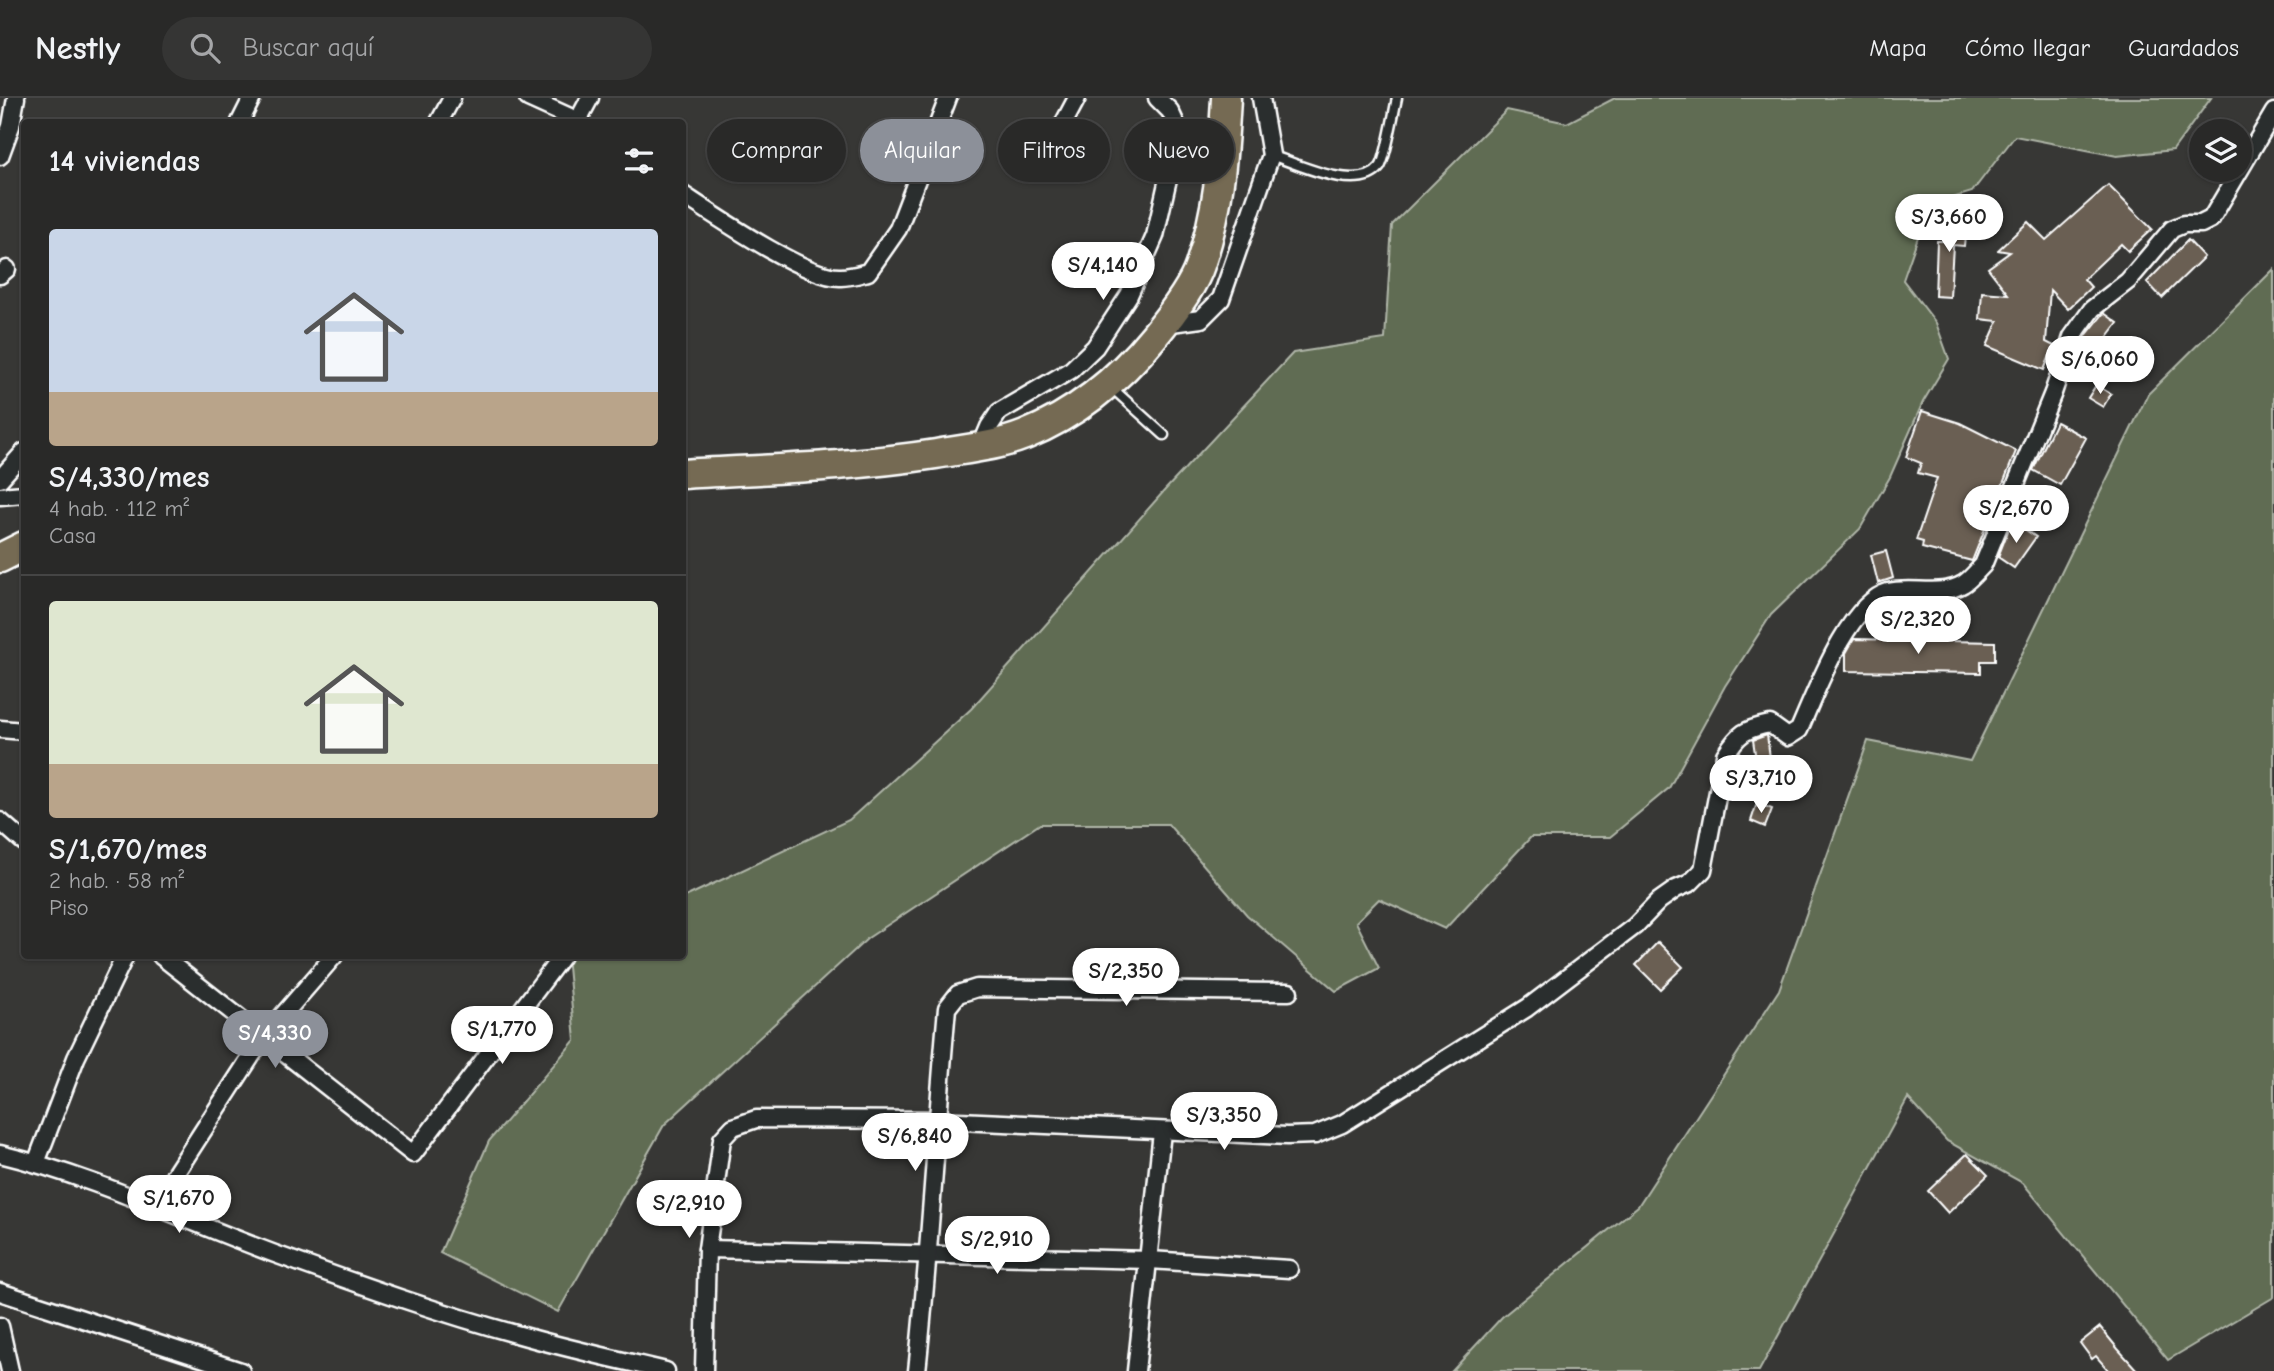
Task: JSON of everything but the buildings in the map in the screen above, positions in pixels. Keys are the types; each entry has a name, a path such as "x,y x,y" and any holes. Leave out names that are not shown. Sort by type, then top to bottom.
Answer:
{"highway":[{"path":"686,474 879,463 981,446 1023,436 1076,408 1132,364 1164,324 1200,268 1221,181 1226,98"},
{"path":"0,558 21,548"}],"street":[{"path":"0,156 11,126 16,98"},
{"path":"241,119 251,98"},
{"path":"441,119 452,98"},
{"path":"528,98 573,119"},
{"path":"580,119 590,98"},
{"path":"686,197 735,229 813,272 840,278 868,272 898,229 948,98"},
{"path":"1066,119 1077,98"},
{"path":"981,446 999,412 1071,370 1095,347 1129,295 1155,236 1175,148 1176,124 1170,111 1157,98"},
{"path":"1164,324 1202,319 1220,299 1271,155 1261,98"},
{"path":"704,1371 707,1249 722,1139 733,1127 755,1119 936,1120 1162,1132 1315,1135 1342,1124 1527,1009 1635,926 1659,901 1698,877 1703,870 1726,755 1734,741 1746,729 1770,723 1788,737 1799,730 1837,645 1865,606 1888,592 1928,591 1963,585 1983,565 2053,393 2072,337 2092,309 2128,281 2172,229 2184,224 2202,224 2211,219 2274,112"},
{"path":"0,479 21,455"},
{"path":"0,496 21,494"},
{"path":"0,729 21,731"},
{"path":"0,821 21,839"},
{"path":"36,1163 76,1058 124,959"},
{"path":"165,959 413,1154 560,959"},
{"path":"155,1205 263,1038 331,959"},
{"path":"917,1371 929,1256 936,1120 947,1008 958,994 977,988 1289,992"},
{"path":"1136,1371 1162,1132"},
{"path":"0,1154 36,1163 155,1205 226,1236 366,1287 612,1365 666,1371"},
{"path":"707,1249 1150,1260 1289,1269"},
{"path":"0,1292 241,1371"},
{"path":"0,1326 10,1371"}],"lane":[{"path":"1271,155 1346,179 1367,178 1381,166 1397,98"},
{"path":"1108,385 1164,435"}],"green space":[{"path":"1615,98 2211,98 2196,119 2189,119 2189,128 2173,150 2117,156 2015,136 1972,192 1929,205 1903,280 1936,323 1949,359 1923,402 1890,477 1860,529 1771,615 1725,686 1669,788 1610,837 1531,837 1445,929 1379,899 1356,922 1379,968 1336,991 1247,915 1168,824 1040,824 868,938 664,1125 558,1312 440,1253 489,1141 575,1040 567,959 686,959 686,897 849,820 971,709 1165,490 1293,353 1385,339 1392,225 1507,110 1567,123"},
{"path":"2274,269 2274,1297 2168,1360 2023,1183 1947,1141 1908,1098 1759,1371 1452,1371 1502,1317 1638,1206 1779,990 1868,741 1970,761 2148,394"}]}
